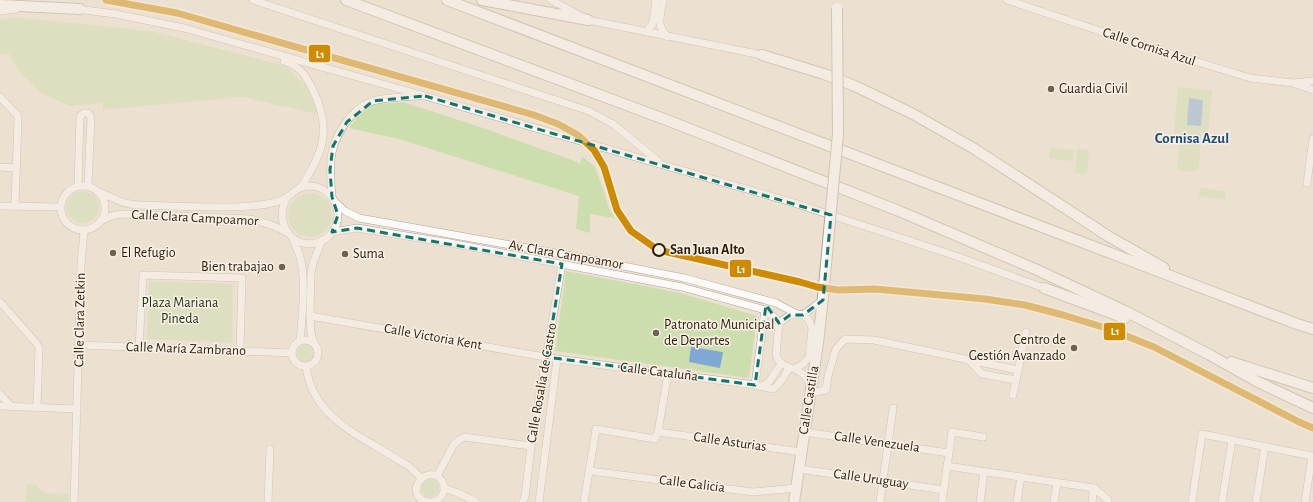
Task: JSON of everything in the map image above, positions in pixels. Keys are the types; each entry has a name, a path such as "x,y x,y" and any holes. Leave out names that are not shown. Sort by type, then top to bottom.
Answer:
{"main road":[{"path":"346,0 672,122 899,211 1035,269 1127,312 1193,347"},
{"path":"447,0 1313,329"},
{"path":"482,0 588,20"},
{"name":"Calle Castilla","path":"794,502 818,343 838,134 837,4"},
{"path":"0,5 80,9"},
{"path":"762,55 824,74 913,114 973,148 1108,236 1197,286"},
{"path":"1044,288 1125,318 1193,347 1258,382 1313,408"},
{"path":"812,331 818,343"},
{"path":"1210,355 1313,388"}],"street":[{"path":"253,0 589,111 613,124 662,164"},
{"path":"551,0 588,20 762,55"},
{"path":"646,32 653,23 656,0"},
{"path":"663,0 659,25 662,32 669,37"},
{"name":"Calle Cornisa Azul","path":"1007,0 1139,44 1250,78 1292,83 1313,90"},
{"path":"0,11 20,9 80,9 116,14 193,31 425,96 791,202 950,254 1044,288"},
{"path":"193,31 294,65 303,73 310,83 320,103 323,120 323,138 314,167 302,187"},
{"name":"Calle Cornisa Azul","path":"1292,83 1313,81"},
{"path":"290,235 299,241 315,243 322,240 332,232 338,221 330,170 333,146 339,132 356,111 373,101 425,96"},
{"path":"0,97 18,118 15,206"},
{"path":"78,186 80,116 84,113 88,113 91,117 88,186"},
{"path":"1307,183 1313,139"},
{"path":"0,168 16,168"},
{"path":"88,186 99,192 105,203 103,216 96,226 84,230 77,229 70,226 65,221 60,207 66,193 71,188 88,186"},
{"path":"300,341 302,316 302,272 300,255 282,222 281,216 283,203 291,193 302,187 310,186 318,187 326,191 334,200"},
{"name":"Calle Clara Campoamor","path":"99,192 130,204 209,207 251,206 266,204 287,198"},
{"name":"Av. Clara Campoamor","path":"334,200 345,211 359,218 578,257 684,278 776,303 800,315"},
{"path":"0,206 60,207"},
{"name":"Calle Clara Campoamor","path":"100,221 114,215 128,214 250,219 276,226 290,235"},
{"name":"Av. Clara Campoamor","path":"332,232 357,228 450,243 682,287 765,310 779,323"},
{"name":"Calle Clara Zetkin","path":"74,502 80,345 81,265 84,230"},
{"path":"314,343 307,340 300,341 294,346 292,353 296,363 306,366 313,364 318,357 318,349 314,343 311,333 311,273 313,263 322,240"},
{"name":"Calle Rosalía de Castro","path":"523,502 562,264"},
{"path":"139,348 143,275 242,278 240,351"},
{"path":"800,315 823,299"},
{"path":"791,369 803,364 809,357 812,331 823,299"},
{"path":"0,302 39,348 37,407"},
{"path":"765,310 758,385 768,383 781,364"},
{"path":"812,331 809,320 800,315 790,314 779,323 776,355 781,364 805,375 811,390 826,390 828,376 836,349 845,339 874,340 1018,370"},
{"name":"Calle Victoria Kent","path":"310,316 557,359"},
{"path":"1012,395 1026,332"},
{"name":"Calle María Zambrano","path":"80,345 292,353"},
{"path":"538,502 557,359"},
{"name":"Calle Cataluña","path":"557,359 758,385 773,389 778,386 791,369"},
{"path":"969,360 982,374 1016,380"},
{"path":"306,366 309,384 329,415 348,429 410,467 421,478"},
{"path":"584,502 596,429 655,439 658,432 668,373"},
{"path":"0,394 12,407"},
{"path":"0,406 77,409"},
{"path":"880,502 893,408"},
{"name":"Calle Asturias","path":"658,432 801,452"},
{"name":"Calle Venezuela","path":"804,432 949,453"},
{"path":"942,502 952,432 983,437"},
{"path":"1192,502 1202,434 1312,456 1305,502"},
{"path":"437,476 454,444 464,437 531,446"},
{"path":"1222,502 1232,440"},
{"path":"1256,502 1265,446"},
{"path":"268,502 270,449"},
{"path":"947,466 1094,488 1108,500"},
{"name":"Calle Uruguay","path":"799,469 944,490"},
{"name":"Calle Galicia","path":"590,471 753,492 796,488"},
{"path":"980,502 984,472"},
{"path":"429,475 437,476 442,481 444,488 442,496 434,502 418,499 416,489 418,481 429,475"},
{"path":"1017,502 1021,477"},
{"path":"1054,502 1057,483"},
{"path":"444,488 476,502"},
{"path":"1092,502 1094,488"}],"highlighted area":[{"path":"425,96 831,215 823,300 803,315 790,315 779,323 766,305 755,385 547,357 562,264 357,228 332,232 338,215 332,197 330,170 333,146 347,122 373,101"}],"green space":[{"path":"14,17 151,31 286,66 307,87 318,114 242,97 103,110 103,103 70,106 43,94 21,74 9,54 0,55 0,19"},
{"path":"1178,87 1212,90 1208,133 1201,133 1199,170 1196,170 1195,172 1177,170 1180,135 1174,134"},
{"path":"403,102 486,129 580,164 582,156 595,167 609,209 615,218 590,214 590,233 576,229 579,196 399,139 349,128 358,116 374,104"},
{"path":"1050,148 1074,150 1073,161 1049,159"},
{"path":"1077,149 1089,150 1087,174 1075,173"},
{"path":"1200,188 1226,191 1225,200 1199,197"},
{"path":"80,191 86,191 96,198 99,207 98,213 92,220 86,223 80,223 70,216 67,210 67,204 74,194"},
{"path":"310,193 322,197 328,203 332,215 328,227 322,233 310,237 298,233 292,227 288,215 292,203 298,197"},
{"name":"Patronato Municipal de Deportes","path":"566,271 680,293 757,316 749,378 555,351"},
{"name":"Plaza Mariana Pineda","path":"149,281 233,284 232,343 147,339"},
{"path":"302,344 310,344 315,349 313,360 310,362 302,362 297,357 297,349"},
{"path":"426,479 434,479 439,484 437,495 434,497 426,497 421,492 421,484"},
{"path":"27,484 37,485 39,489 47,492 69,494 69,502 26,502"}],"water":[{"path":"1189,98 1203,100 1201,126 1187,125"},
{"path":"691,347 723,352 720,368 689,362"}],"transit line":[{"name":"L1","path":"106,0 177,13 534,115 558,124 578,135 594,150 604,167 617,210 631,231 658,250 817,287 838,290 875,289 985,299 1025,305 1063,315 1109,329 1154,347 1313,428"}],"place":[{"name":"Guardia Civil","path":"1051,89"},
{"name":"San Juan Alto","path":"659,250"},
{"name":"El Refugio","path":"113,253"},
{"name":"Suma","path":"345,254"},
{"name":"Bien trabajao","path":"282,267"},
{"name":"Patronato Municipal de Deportes","path":"656,333"},
{"name":"Centro de Gestión Avanzado","path":"1074,348"}],"district":[{"name":"Cornisa Azul","path":"1192,138"}]}
